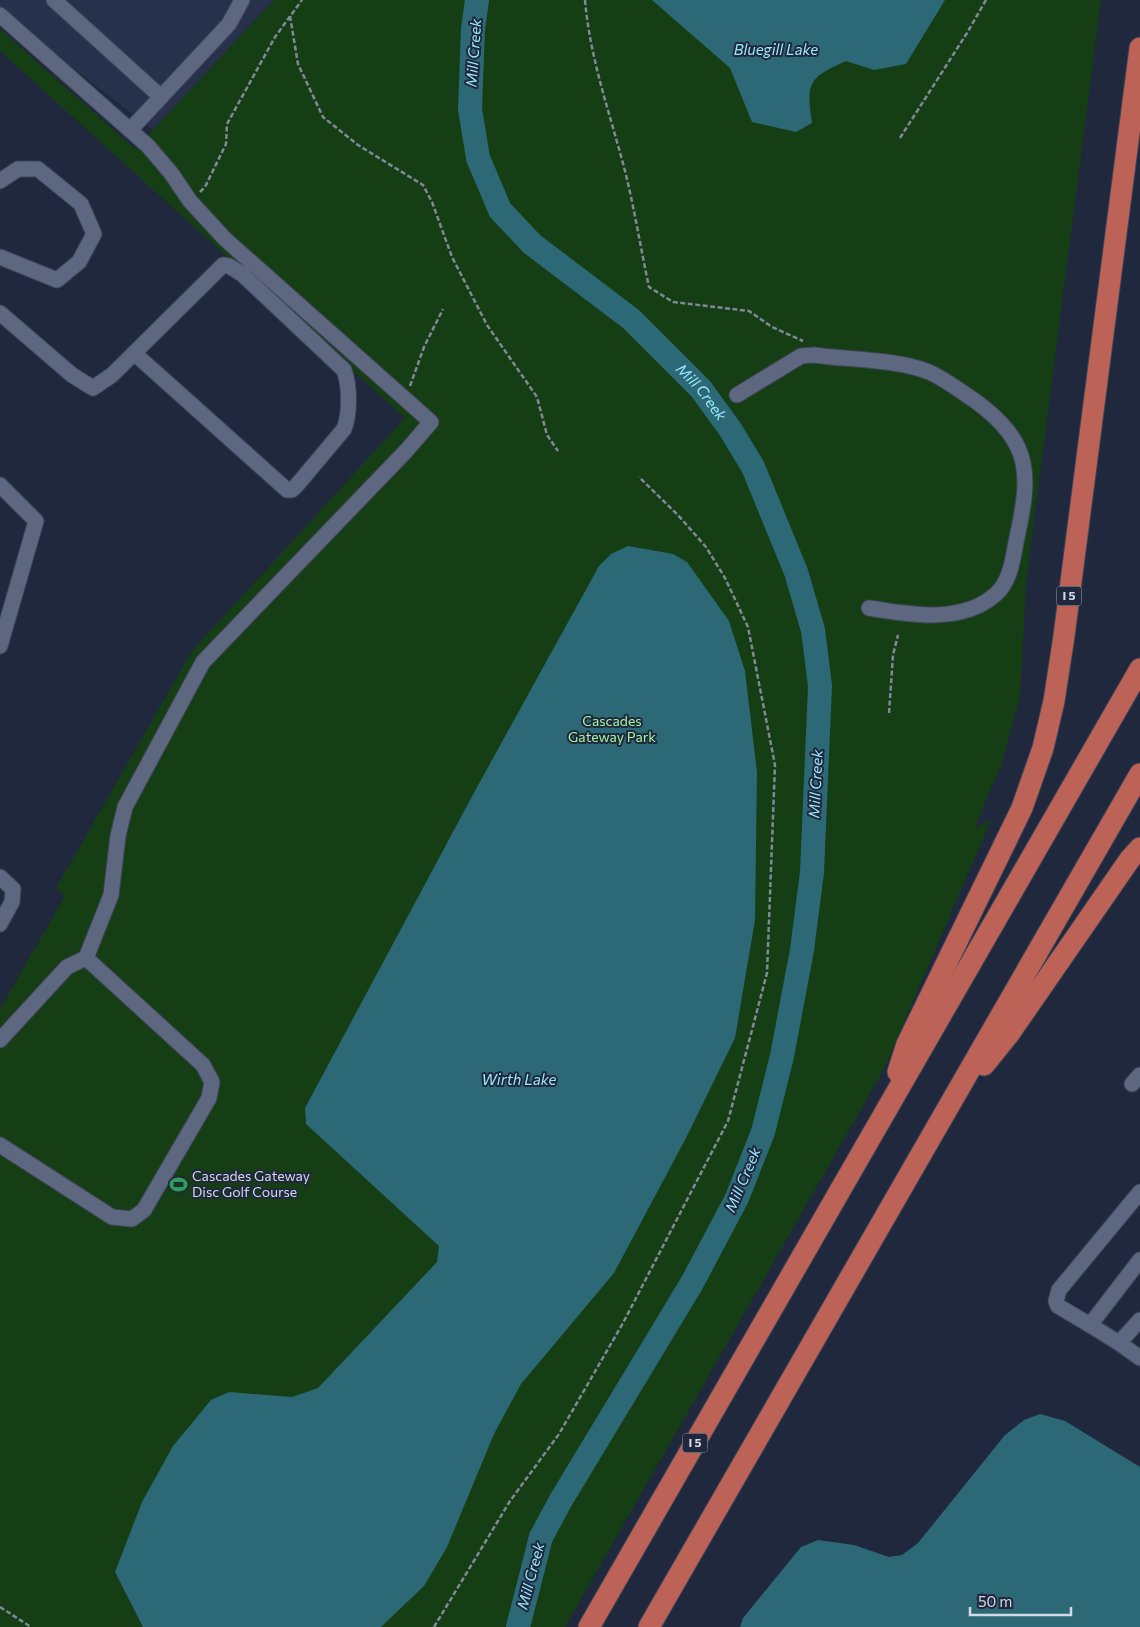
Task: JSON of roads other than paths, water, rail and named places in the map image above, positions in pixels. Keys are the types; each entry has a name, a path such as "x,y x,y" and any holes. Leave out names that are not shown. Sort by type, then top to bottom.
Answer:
{"highway":[{"name":"I 5","path":"885,1112 907,1044 1022,808 1043,748 1054,701 1064,636 1140,48"},
{"name":"I 5","path":"589,1627 1140,669"},
{"path":"649,1627 1140,774"},
{"path":"938,1124 1009,1034 1130,859 1140,848"}],"street":[{"path":"54,0 161,97"},
{"path":"130,130 229,24 242,0"},
{"path":"0,15 148,146 171,173 190,202 225,239 431,422 406,451 203,662 125,807 118,836 111,895 86,958 67,967 0,1040"},
{"path":"0,180 18,170 38,169 81,204 94,234 79,262 57,280 0,257"},
{"path":"0,313 72,375 93,388 112,375 134,353 223,265 229,266 242,274 344,370 347,376 348,420 344,430 297,485 292,490 287,490 134,353"},
{"path":"737,395 801,356 814,355 900,364 930,372 960,390 997,417 1014,437 1022,452 1025,489 1010,572 998,594 958,614 894,612 869,608"},
{"path":"0,485 36,521 0,646"},
{"path":"0,877 13,889 12,902 0,924"},
{"path":"0,1145 112,1217 132,1219 144,1210 209,1098 212,1082 203,1065 86,958"},
{"path":"1140,1192 1059,1290 1056,1301 1058,1306 1140,1358"},
{"path":"1090,1325 1140,1260"},
{"path":"1119,1343 1140,1320"}],"water":[{"name":"Bluegill Lake","path":"652,0 945,0 906,64 874,70 846,61 824,72 817,78 812,83 809,99 812,123 796,132 752,122 730,68"},
{"name":"Wirth Lake","path":"628,546 673,554 687,562 729,621 745,671 757,772 755,920 735,1038 686,1138 614,1273 521,1384 494,1434 447,1547 424,1586 381,1627 143,1627 115,1572 142,1502 173,1446 211,1400 229,1392 292,1397 318,1388 437,1262 439,1246 306,1124 305,1108 476,789 599,566 611,554"},
{"path":"1040,1414 1065,1421 1140,1467 1140,1627 740,1627 743,1618 801,1547 818,1540 854,1545 889,1557 902,1555 918,1543 1005,1435 1024,1420"}],"waterway":[{"name":"Mill Creek","path":"477,0 473,29 470,109 478,158 500,210 532,244 631,319 701,389 730,429 753,467 796,572 813,630 820,686 812,872 802,950 782,1056 763,1132 737,1198 692,1283 561,1500 541,1537 518,1627"}],"place":[{"name":"Cascades Gateway Disc Golf Course","path":"178,1184"}],"park label":[{"name":"Cascades Gateway Park","path":"612,730"}]}
